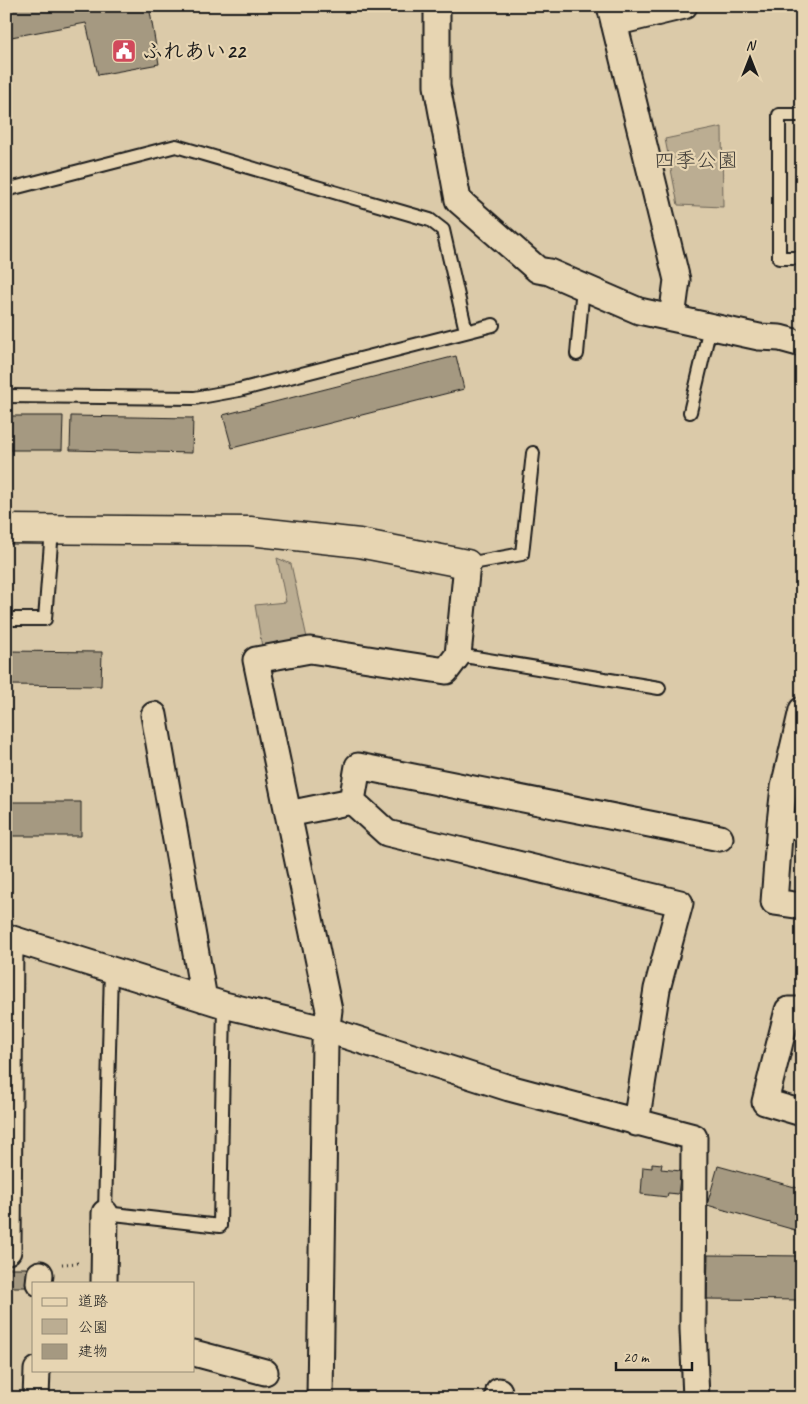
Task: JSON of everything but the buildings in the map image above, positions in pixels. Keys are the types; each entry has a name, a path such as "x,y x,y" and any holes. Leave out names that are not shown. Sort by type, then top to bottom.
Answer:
{"street":[{"path":"437,6 437,86 458,200 538,270 549,272 639,311 759,337 780,338 802,344"},
{"path":"672,318 677,280 612,15 684,6"},
{"path":"6,529 250,531 359,543 467,564 458,655 446,671 310,650 256,660 329,1010 325,1042 320,1398"},
{"path":"802,710 784,787 791,825 774,902 802,906"},
{"path":"154,715 214,1002"},
{"path":"352,801 358,766 720,838"},
{"path":"288,814 352,801"},
{"path":"352,801 387,833 680,903 657,989 636,1123"},
{"path":"6,1251 8,1251 8,938 214,1002 328,1030 509,1088 694,1137 693,1329 696,1398"},
{"path":"802,1010 788,1010 765,1102 802,1113"},
{"path":"104,1273 105,1213"},
{"path":"195,1353 266,1372"},
{"path":"36,1398 37,1372"}],"lane":[{"path":"802,115 779,115 779,258 802,258"},
{"path":"6,190 176,146 430,220 443,230 466,331"},
{"path":"577,354 583,286"},
{"path":"6,396 195,398 239,390 493,324"},
{"path":"690,412 710,327"},
{"path":"467,564 522,554 533,452"},
{"path":"6,619 45,619 52,530"},
{"path":"458,655 659,688"},
{"path":"111,969 105,1213 220,1226 214,1002"}],"path":[{"path":"40,1279 48,1264 104,1273"}],"green space":[{"name":"四季公園","path":"722,127 723,207 678,205 665,139"},
{"path":"277,558 291,564 307,638 262,647 255,605 286,602"}],"place":[{"name":"ふれあい22","path":"124,51"}]}
